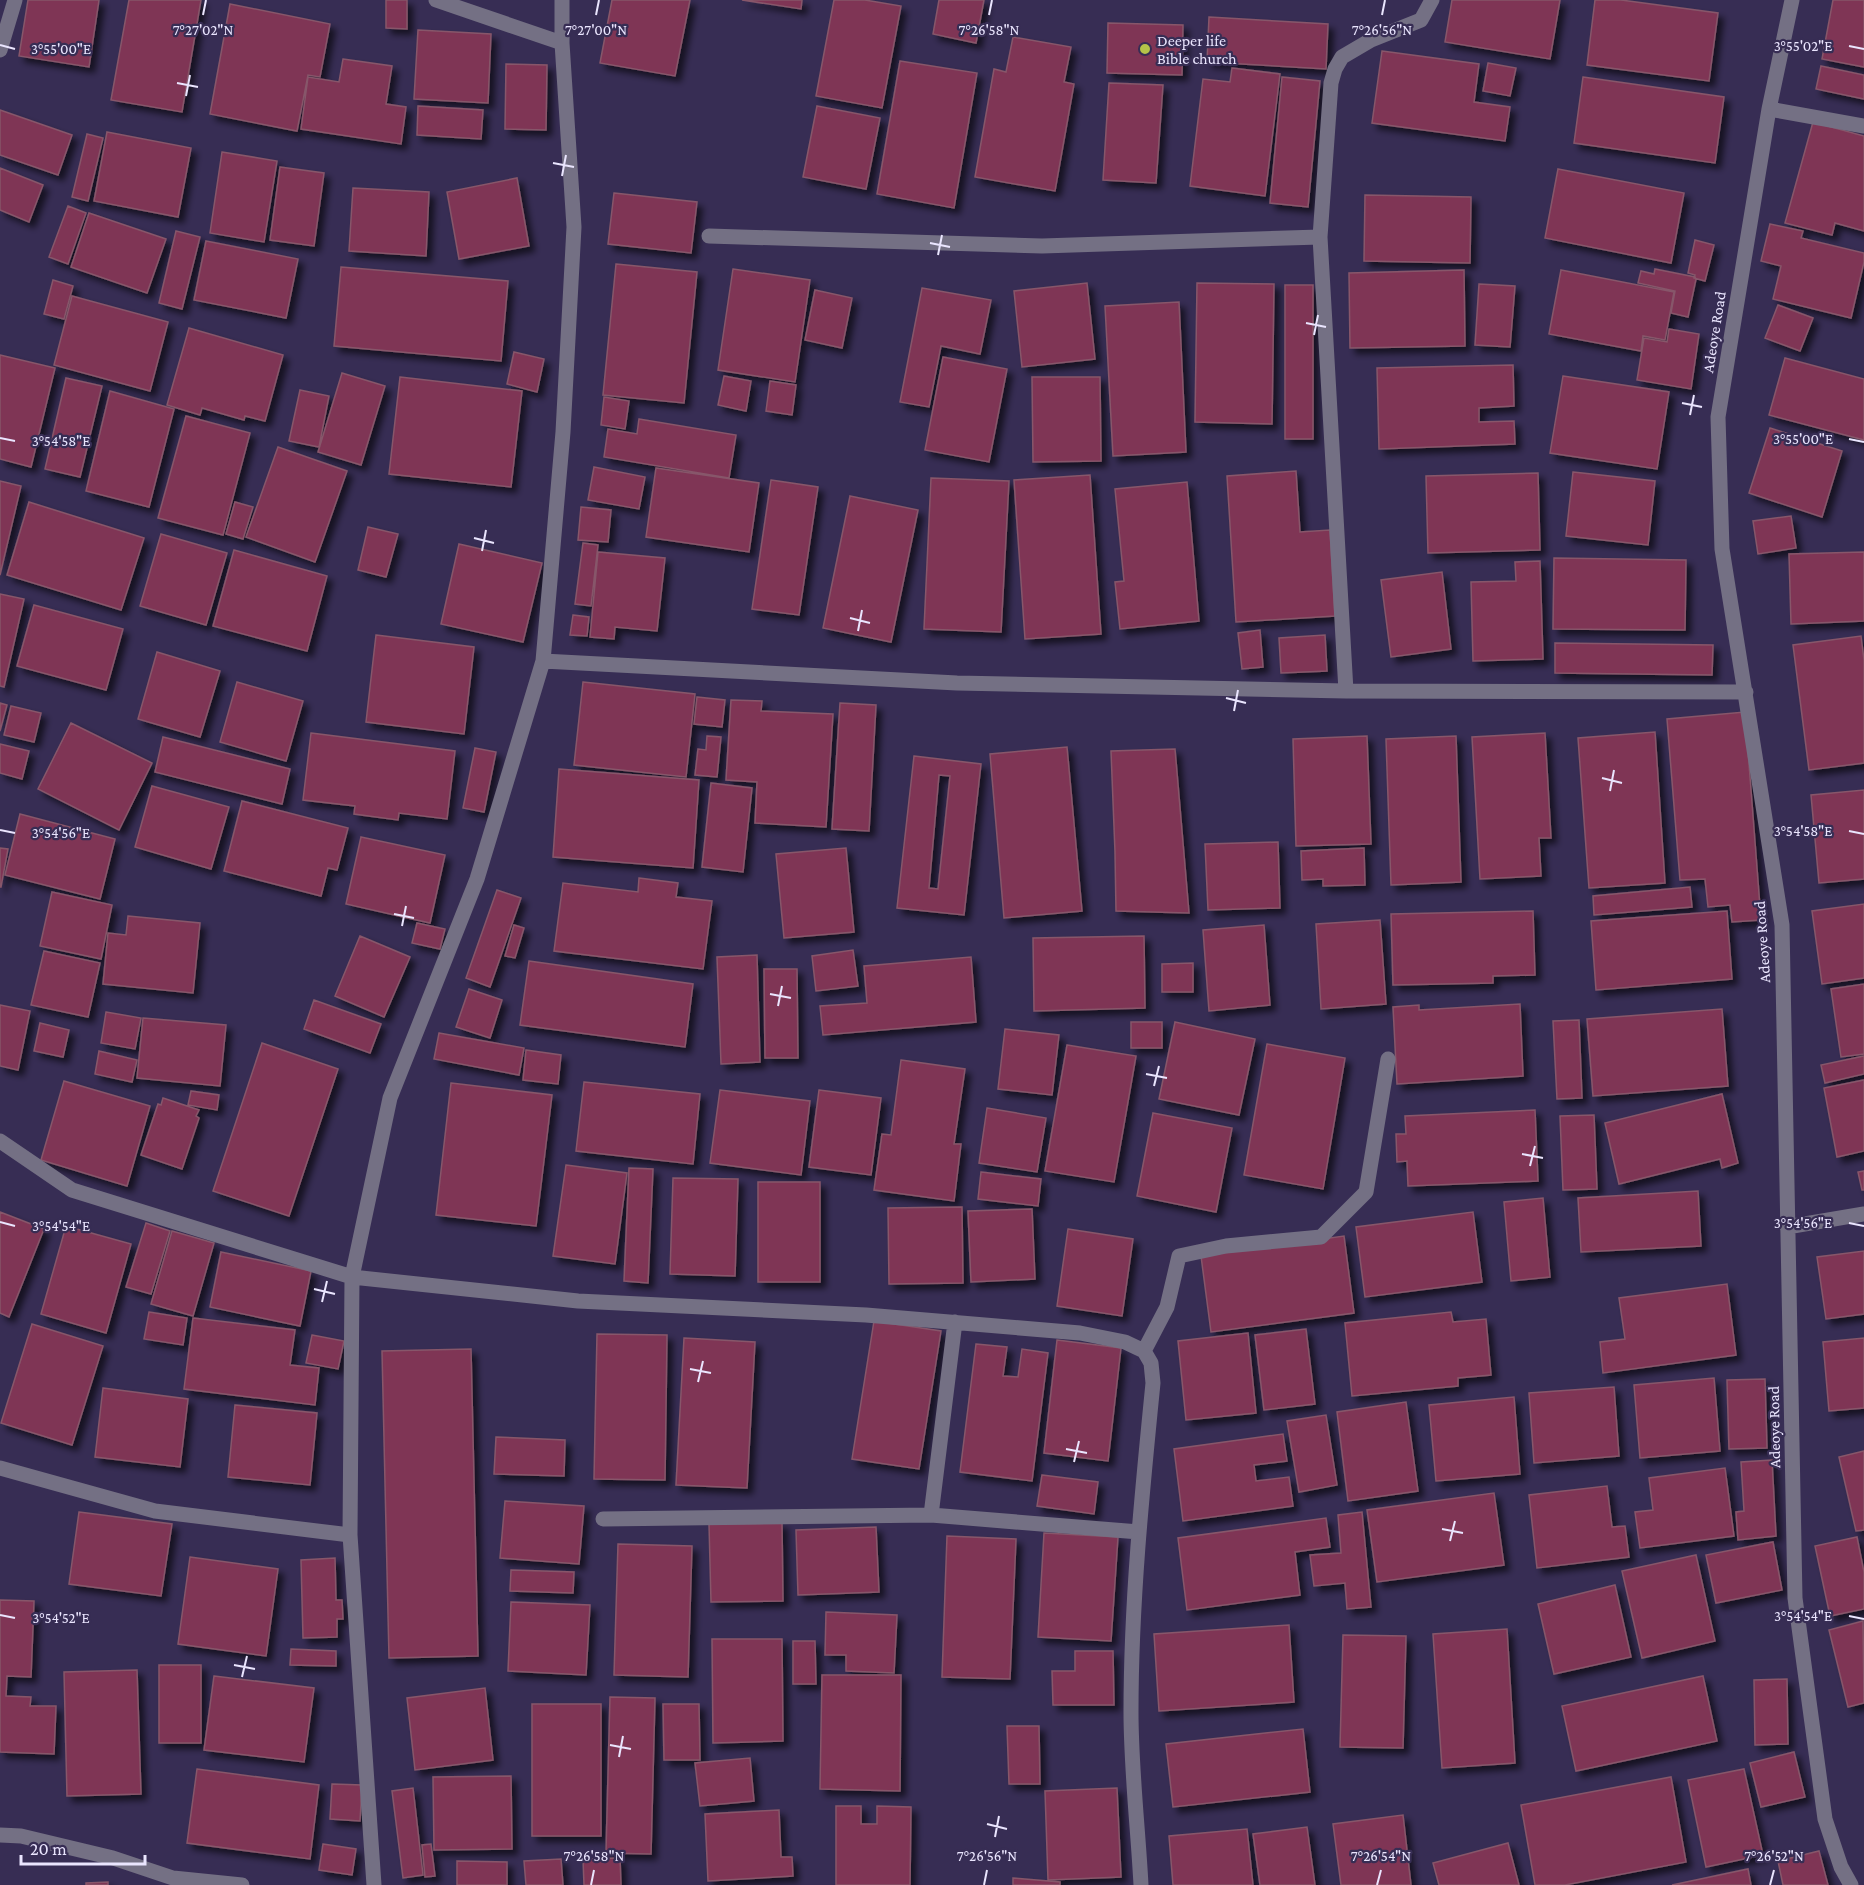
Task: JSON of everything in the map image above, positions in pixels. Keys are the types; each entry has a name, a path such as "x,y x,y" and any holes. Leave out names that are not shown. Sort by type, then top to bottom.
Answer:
{"street":[{"path":"0,50 15,0"},
{"path":"436,0 562,43"},
{"path":"374,1885 350,1535 352,1277 390,1098 477,879 543,661 563,432 574,226 562,43 562,0"},
{"path":"1346,692 1320,237 1330,83 1342,57 1371,40 1421,20 1432,0"},
{"name":"Adeoye Road","path":"1792,0 1769,109 1718,417 1722,549 1782,925 1795,1598 1825,1819 1841,1867 1851,1885"},
{"path":"1769,109 1864,126"},
{"path":"709,236 1042,246 1320,237"},
{"path":"543,661 957,683 1346,692 1746,692"},
{"path":"1144,1351 1167,1307 1179,1256 1226,1246 1321,1237 1366,1192 1389,1059"},
{"path":"0,1142 72,1190 352,1277 578,1301 866,1315 1080,1333 1125,1342 1144,1351 1151,1363 1153,1383 1132,1628 1131,1714 1141,1885"},
{"path":"1787,1227 1864,1214"},
{"path":"931,1515 955,1322"},
{"path":"0,1468 155,1511 350,1535"},
{"path":"603,1519 931,1515 1139,1532"},
{"path":"0,1835 21,1836 113,1858 173,1878 242,1885"}],"building":[{"path":"28,0 99,0 89,67 19,56"},
{"path":"129,0 201,0 182,112 111,100"},
{"path":"386,0 407,0 407,29 386,28"},
{"path":"612,0 690,0 675,76 600,63"},
{"path":"742,0 802,0 801,9"},
{"path":"834,0 865,0 901,6 882,108 816,96"},
{"path":"939,0 984,0 976,43 933,34"},
{"path":"1452,0 1560,0 1550,59 1445,42"},
{"path":"1595,0 1621,0 1718,13 1709,81 1587,65"},
{"path":"1833,0 1864,0 1864,67 1822,59"},
{"path":"230,4 330,24 320,77 308,75 297,131 210,114"},
{"path":"1209,17 1328,24 1326,69 1207,62"},
{"name":"Deeper life Bible church","path":"1108,23 1183,25 1182,75 1107,73"},
{"path":"418,30 491,34 488,103 414,99"},
{"path":"1013,37 1071,47 1064,82 1074,84 1055,191 975,177 994,69 1006,72"},
{"path":"1382,51 1479,64 1474,102 1510,107 1505,141 1372,123"},
{"path":"343,59 392,66 386,104 406,107 401,144 301,129 308,77 339,82"},
{"path":"900,61 977,73 954,208 877,194"},
{"path":"1488,63 1516,68 1510,96 1483,91"},
{"path":"506,64 547,65 546,130 505,129"},
{"path":"1821,66 1864,75 1864,99 1816,89"},
{"path":"1232,68 1280,74 1265,196 1190,186 1203,79 1230,82"},
{"path":"1282,77 1320,81 1308,207 1270,203"},
{"path":"1583,77 1724,97 1715,163 1574,143"},
{"path":"1109,83 1163,85 1156,183 1103,180"},
{"path":"418,106 483,110 481,139 417,135"},
{"path":"817,106 880,118 866,189 803,177"},
{"path":"0,110 72,135 58,175 0,155"},
{"path":"1813,122 1864,136 1864,231 1835,223 1832,235 1785,223"},
{"path":"107,132 191,148 178,217 94,201"},
{"path":"87,134 103,138 88,201 72,197"},
{"path":"222,152 277,161 264,242 210,233"},
{"path":"280,167 324,173 314,246 270,240"},
{"path":"0,168 43,185 29,222 0,210"},
{"path":"1558,169 1684,193 1671,263 1545,238"},
{"path":"517,178 529,246 459,259 447,192"},
{"path":"353,188 429,192 426,256 349,251"},
{"path":"614,193 697,202 691,253 608,244"},
{"path":"1365,195 1471,197 1470,263 1364,261"},
{"path":"68,206 86,213 68,264 49,257"},
{"path":"89,213 166,239 147,293 71,267"},
{"path":"1770,224 1803,231 1801,238 1864,253 1851,318 1773,299 1781,266 1761,261"},
{"path":"176,231 200,237 182,309 159,303"},
{"path":"1695,240 1714,245 1705,281 1694,278 1695,275 1688,273"},
{"path":"206,241 298,259 286,318 194,300"},
{"path":"616,264 697,272 684,403 603,395"},
{"path":"341,267 508,281 501,361 334,346"},
{"path":"733,269 810,280 795,382 718,370"},
{"path":"1655,269 1695,277 1688,317 1671,313 1675,291 1638,283 1641,271 1654,274"},
{"path":"1464,270 1465,346 1350,348 1349,273"},
{"path":"1561,270 1674,292 1665,340 1643,336 1641,351 1549,334"},
{"path":"53,280 73,286 64,319 44,314"},
{"path":"1087,283 1095,359 1022,367 1014,291"},
{"path":"1197,283 1274,284 1272,424 1195,422"},
{"path":"1479,284 1515,286 1510,347 1475,345"},
{"path":"1285,285 1313,285 1313,439 1285,439"},
{"path":"922,288 991,300 980,354 941,346 929,407 900,402"},
{"path":"815,290 852,298 842,348 805,340"},
{"path":"72,296 168,322 150,391 54,365"},
{"path":"1179,302 1186,452 1113,456 1105,306"},
{"path":"1778,305 1813,318 1800,351 1765,338"},
{"path":"189,328 283,355 265,421 245,416 244,420 202,408 200,415 167,405"},
{"path":"1669,329 1699,334 1691,389 1637,380 1644,338 1667,342"},
{"path":"514,352 544,359 537,392 507,384"},
{"path":"0,355 55,368 31,467 0,459"},
{"path":"943,357 1007,369 989,462 925,450"},
{"path":"1785,358 1864,379 1864,440 1769,415"},
{"path":"1513,365 1514,406 1479,408 1479,422 1514,421 1515,444 1379,449 1377,368"},
{"path":"342,373 385,386 361,465 318,452"},
{"path":"724,376 751,381 746,411 718,405"},
{"path":"1563,376 1669,392 1657,469 1550,453"},
{"path":"400,377 522,391 511,487 389,474"},
{"path":"1032,377 1100,377 1101,461 1033,462"},
{"path":"66,378 102,386 80,477 45,469"},
{"path":"770,381 796,385 792,415 766,411"},
{"path":"300,390 329,396 319,447 289,441"},
{"path":"110,391 174,409 149,507 86,491"},
{"path":"604,397 629,401 625,429 601,425"},
{"path":"186,416 250,433 223,535 158,518"},
{"path":"639,419 736,435 729,478 604,457 608,429 637,434"},
{"path":"1770,428 1842,451 1822,517 1749,493"},
{"path":"278,447 347,471 315,562 246,537"},
{"path":"594,467 645,477 639,509 588,500"},
{"path":"656,468 759,483 749,552 646,537"},
{"path":"1296,471 1300,532 1330,530 1335,616 1236,622 1227,476"},
{"path":"1573,472 1655,481 1648,545 1566,536"},
{"path":"1538,473 1540,550 1428,553 1426,476"},
{"path":"1090,475 1101,634 1025,639 1014,480"},
{"path":"931,478 1009,481 1001,632 924,629"},
{"path":"771,480 818,487 799,615 752,609"},
{"path":"0,481 21,486 0,575"},
{"path":"1187,482 1199,621 1120,629 1115,582 1124,581 1115,489"},
{"path":"850,496 918,510 891,642 823,628"},
{"path":"29,502 144,538 121,610 7,575"},
{"path":"235,502 253,507 243,539 226,534"},
{"path":"581,507 611,510 608,542 578,540"},
{"path":"1791,516 1796,548 1758,554 1753,521"},
{"path":"368,527 398,534 386,577 358,570"},
{"path":"161,534 227,553 206,625 140,606"},
{"path":"583,543 598,545 591,606 575,604"},
{"path":"459,544 542,563 523,642 441,624"},
{"path":"234,550 327,576 307,651 213,626"},
{"path":"598,552 665,558 657,631 615,627 614,639 590,637"},
{"path":"1864,552 1864,621 1791,624 1789,554"},
{"path":"1554,558 1686,560 1685,630 1553,629"},
{"path":"1540,561 1543,659 1473,661 1471,582 1516,581 1515,562"},
{"path":"1442,572 1451,649 1391,657 1381,580"},
{"path":"0,594 24,599 4,687 0,686"},
{"path":"34,605 123,629 106,690 17,666"},
{"path":"573,615 589,617 587,636 570,635"},
{"path":"1260,630 1263,667 1242,669 1238,633"},
{"path":"376,635 474,647 464,734 366,722"},
{"path":"1325,635 1327,671 1281,673 1279,638"},
{"path":"1861,636 1864,660 1864,763 1809,770 1793,645"},
{"path":"1555,643 1713,645 1712,675 1555,673"},
{"path":"157,652 220,671 200,737 138,719"},
{"path":"237,682 303,701 286,761 220,742"},
{"path":"583,682 695,694 686,777 574,765"},
{"path":"697,697 725,700 722,727 694,724"},
{"path":"731,700 762,701 761,711 833,714 826,827 755,823 757,782 726,780"},
{"path":"0,703 7,705 0,731"},
{"path":"840,703 876,705 869,831 832,829"},
{"path":"11,706 41,713 34,742 4,735"},
{"path":"1745,712 1761,920 1732,922 1730,905 1708,907 1705,879 1680,880 1667,719"},
{"path":"71,723 152,763 119,830 38,789"},
{"path":"1655,732 1665,883 1589,888 1578,738"},
{"path":"311,733 455,751 447,819 399,813 398,820 354,814 355,806 303,800"},
{"path":"1545,733 1551,838 1539,838 1541,876 1480,879 1472,737"},
{"path":"707,736 721,737 717,777 695,775 698,749 706,750"},
{"path":"1367,736 1371,844 1296,846 1293,739"},
{"path":"1456,736 1461,882 1391,885 1386,739"},
{"path":"163,737 290,769 282,804 155,772"},
{"path":"0,744 29,751 22,779 0,773"},
{"path":"1067,747 1082,911 1004,918 990,754"},
{"path":"475,748 496,752 484,812 463,808"},
{"path":"1175,749 1189,913 1116,911 1111,751"},
{"path":"914,756 981,764 964,915 897,908","holes":["939,775 950,776 938,889 929,888"]},
{"path":"559,769 699,780 693,868 553,857"},
{"path":"711,783 752,788 743,872 702,867"},
{"path":"152,786 229,807 211,869 135,847"},
{"path":"1864,790 1864,879 1819,883 1811,795"},
{"path":"242,801 348,828 337,870 328,868 321,896 224,871"},
{"path":"20,814 115,839 100,899 5,875"},
{"path":"361,837 445,855 430,923 346,904"},
{"path":"1278,842 1280,908 1208,910 1205,844"},
{"path":"0,848 8,849 1,887 0,887"},
{"path":"846,848 854,932 784,938 776,854"},
{"path":"1364,848 1365,885 1323,886 1323,879 1302,880 1301,851"},
{"path":"639,878 678,883 676,897 712,901 703,969 554,951 563,883 638,892"},
{"path":"1690,887 1692,907 1594,915 1593,896"},
{"path":"497,890 521,898 490,987 466,978"},
{"path":"52,892 112,905 101,959 40,946"},
{"path":"1864,904 1864,978 1822,984 1812,911"},
{"path":"1533,911 1535,975 1493,976 1493,983 1393,985 1391,914"},
{"path":"1727,911 1732,979 1596,990 1591,921"},
{"path":"128,916 200,923 193,993 103,984 108,933 126,935"},
{"path":"1380,920 1386,1004 1321,1009 1316,924"},
{"path":"417,923 445,929 440,949 412,943"},
{"path":"514,925 524,928 515,958 505,956"},
{"path":"1264,925 1270,1005 1209,1011 1203,930"},
{"path":"360,936 410,957 384,1017 335,996"},
{"path":"1144,936 1145,1008 1034,1011 1033,938"},
{"path":"853,950 858,986 816,991 812,956"},
{"path":"44,951 100,963 88,1017 31,1005"},
{"path":"757,955 760,1062 721,1064 717,957"},
{"path":"971,957 976,1022 823,1035 820,1006 867,1003 864,966"},
{"path":"529,961 693,984 685,1047 520,1025"},
{"path":"1193,963 1193,992 1162,992 1162,964"},
{"path":"764,969 797,969 798,1058 765,1058"},
{"path":"1864,984 1864,1054 1841,1057 1831,989"},
{"path":"469,989 502,1000 490,1038 456,1027"},
{"path":"314,1000 381,1024 370,1053 304,1029"},
{"path":"1520,1004 1523,1076 1397,1084 1393,1007 1419,1005 1419,1010"},
{"path":"0,1005 30,1011 18,1070 0,1066"},
{"path":"1722,1009 1728,1086 1593,1096 1587,1019"},
{"path":"106,1012 141,1018 135,1049 101,1043"},
{"path":"143,1018 226,1025 220,1086 137,1078"},
{"path":"1579,1020 1582,1098 1557,1099 1553,1021"},
{"path":"1131,1022 1162,1022 1162,1048 1131,1048"},
{"path":"1175,1022 1255,1039 1239,1115 1159,1099"},
{"path":"40,1023 69,1030 63,1057 34,1051"},
{"path":"1005,1029 1059,1035 1052,1095 998,1089"},
{"path":"439,1033 524,1048 519,1075 434,1059"},
{"path":"262,1043 338,1069 289,1216 213,1191"},
{"path":"1267,1044 1345,1058 1323,1189 1244,1175"},
{"path":"1067,1045 1136,1056 1114,1182 1045,1171"},
{"path":"526,1050 561,1055 558,1084 523,1080"},
{"path":"99,1051 137,1060 132,1082 95,1074"},
{"path":"1864,1056 1864,1074 1825,1083 1821,1065"},
{"path":"901,1060 965,1069 954,1144 961,1144 954,1201 874,1190 882,1134 891,1135"},
{"path":"1864,1080 1864,1151 1837,1157 1824,1088"},
{"path":"64,1081 150,1106 127,1186 41,1160"},
{"path":"584,1082 700,1094 693,1164 576,1151"},
{"path":"451,1083 552,1095 536,1226 436,1215"},
{"path":"720,1090 810,1101 801,1175 710,1163"},
{"path":"819,1090 881,1098 871,1175 809,1167"},
{"path":"191,1091 219,1095 217,1110 188,1105"},
{"path":"1722,1094 1738,1163 1722,1168 1720,1159 1619,1184 1605,1123"},
{"path":"163,1098 199,1110 196,1116 199,1118 182,1169 141,1155 158,1104 161,1105"},
{"path":"987,1108 1046,1118 1037,1172 979,1163"},
{"path":"1535,1110 1538,1181 1408,1186 1407,1161 1397,1162 1396,1134 1406,1134 1405,1116"},
{"path":"1153,1113 1232,1128 1216,1212 1137,1196"},
{"path":"1594,1115 1597,1189 1563,1190 1560,1116"},
{"path":"566,1165 627,1173 615,1264 553,1256"},
{"path":"629,1168 653,1169 648,1283 624,1281"},
{"path":"1864,1171 1864,1190 1862,1190 1858,1172"},
{"path":"981,1172 1041,1179 1038,1206 978,1199"},
{"path":"673,1178 738,1179 735,1276 670,1274"},
{"path":"758,1182 820,1182 820,1282 758,1282"},
{"path":"1698,1191 1701,1246 1581,1252 1578,1198"},
{"path":"1543,1198 1550,1277 1511,1281 1504,1202"},
{"path":"962,1207 963,1283 889,1284 888,1208"},
{"path":"1032,1209 1035,1279 971,1282 968,1211"},
{"path":"0,1212 44,1229 9,1317 0,1313"},
{"path":"1473,1212 1482,1282 1365,1297 1356,1227"},
{"path":"146,1223 170,1231 151,1294 126,1287"},
{"path":"66,1226 131,1244 106,1333 41,1314"},
{"path":"1068,1229 1133,1239 1122,1316 1057,1306"},
{"path":"172,1231 214,1243 193,1316 151,1304"},
{"path":"1344,1236 1354,1313 1211,1332 1201,1256"},
{"path":"1864,1251 1864,1314 1826,1319 1817,1257"},
{"path":"221,1252 311,1271 300,1326 210,1307"},
{"path":"1727,1284 1736,1355 1603,1373 1600,1342 1625,1339 1619,1298"},
{"path":"149,1312 187,1318 183,1345 144,1339"},
{"path":"1451,1312 1453,1322 1486,1319 1491,1375 1458,1378 1458,1386 1352,1396 1345,1323"},
{"path":"193,1318 295,1330 290,1365 319,1368 315,1405 184,1389"},
{"path":"874,1321 941,1331 919,1469 852,1459"},
{"path":"32,1324 103,1346 72,1445 1,1423"},
{"path":"1306,1329 1315,1404 1264,1410 1255,1335"},
{"path":"1248,1333 1256,1413 1186,1420 1178,1341"},
{"path":"597,1334 667,1335 665,1480 594,1479"},
{"path":"312,1335 344,1341 338,1369 306,1363"},
{"path":"684,1338 755,1342 747,1488 676,1485"},
{"path":"1864,1338 1864,1408 1829,1411 1823,1342"},
{"path":"1057,1340 1121,1348 1108,1461 1044,1453"},
{"path":"976,1344 1007,1347 1003,1376 1018,1377 1022,1349 1048,1353 1032,1481 960,1472"},
{"path":"471,1349 478,1656 389,1658 382,1351"},
{"path":"1714,1378 1720,1451 1640,1458 1634,1385"},
{"path":"1765,1379 1767,1448 1729,1449 1727,1380"},
{"path":"1614,1387 1619,1456 1534,1463 1529,1393"},
{"path":"103,1388 188,1399 180,1467 95,1457"},
{"path":"1514,1397 1520,1474 1436,1481 1429,1405"},
{"path":"1406,1402 1418,1491 1348,1501 1337,1412"},
{"path":"235,1405 317,1413 310,1485 228,1477"},
{"path":"1326,1415 1337,1485 1299,1492 1287,1421"},
{"path":"1283,1434 1287,1461 1254,1465 1256,1481 1289,1477 1293,1506 1183,1521 1174,1449"},
{"path":"496,1437 565,1440 564,1476 494,1474"},
{"path":"1864,1451 1864,1530 1856,1531 1839,1457"},
{"path":"1772,1460 1776,1536 1738,1540 1736,1512 1744,1511 1741,1462"},
{"path":"1725,1468 1734,1536 1640,1548 1635,1512 1653,1510 1649,1478"},
{"path":"1042,1475 1098,1482 1094,1514 1037,1506"},
{"path":"1607,1486 1612,1527 1625,1526 1629,1557 1537,1568 1529,1495"},
{"path":"1494,1493 1504,1565 1377,1582 1367,1510"},
{"path":"505,1501 584,1506 579,1564 500,1558"},
{"path":"79,1512 172,1524 161,1596 69,1584"},
{"path":"1362,1512 1371,1607 1347,1609 1345,1583 1314,1586 1310,1555 1341,1553 1338,1515"},
{"path":"1326,1518 1330,1547 1295,1552 1300,1595 1187,1610 1178,1538"},
{"path":"782,1523 783,1601 711,1602 709,1524"},
{"path":"876,1527 879,1592 798,1595 796,1530"},
{"path":"1044,1533 1118,1537 1111,1641 1038,1637"},
{"path":"947,1536 1016,1539 1010,1679 942,1677"},
{"path":"1857,1537 1864,1572 1864,1609 1830,1616 1815,1546"},
{"path":"1773,1542 1782,1590 1716,1603 1706,1555"},
{"path":"618,1544 692,1546 688,1677 614,1675"},
{"path":"1696,1555 1715,1641 1642,1658 1622,1571"},
{"path":"190,1557 278,1569 266,1656 178,1644"},
{"path":"335,1558 336,1600 342,1600 343,1619 337,1619 337,1637 303,1638 301,1560"},
{"path":"511,1570 574,1572 573,1593 510,1591"},
{"path":"1615,1585 1631,1657 1554,1674 1538,1604"},
{"path":"0,1600 34,1601 31,1677 7,1676 6,1696 31,1697 30,1706 56,1706 54,1754 0,1752"},
{"path":"511,1602 590,1605 586,1675 508,1671"},
{"path":"826,1612 897,1615 894,1673 846,1671 846,1655 825,1655"},
{"path":"1863,1621 1864,1703 1848,1707 1829,1630"},
{"path":"1289,1625 1294,1702 1159,1711 1154,1634"},
{"path":"1507,1629 1515,1763 1442,1768 1433,1634"},
{"path":"1343,1635 1406,1636 1403,1748 1340,1747"},
{"path":"712,1639 782,1639 783,1741 713,1743"},
{"path":"793,1641 815,1641 816,1684 793,1684"},
{"path":"291,1649 336,1651 336,1666 290,1665"},
{"path":"1075,1651 1113,1651 1114,1705 1053,1705 1052,1671 1075,1671"},
{"path":"159,1665 201,1665 201,1743 159,1743"},
{"path":"137,1670 141,1794 67,1796 64,1672"},
{"path":"822,1675 901,1675 900,1791 820,1789"},
{"path":"214,1676 314,1688 304,1762 204,1750"},
{"path":"1703,1676 1717,1741 1576,1771 1562,1706"},
{"path":"1787,1679 1788,1744 1755,1745 1754,1680"},
{"path":"485,1688 493,1760 415,1770 407,1698"},
{"path":"610,1697 655,1698 651,1854 606,1853"},
{"path":"532,1704 601,1704 601,1836 532,1836"},
{"path":"663,1704 699,1704 700,1760 664,1760"},
{"path":"1007,1726 1039,1726 1040,1784 1009,1784"},
{"path":"1303,1729 1310,1792 1173,1807 1166,1744"},
{"path":"1794,1752 1805,1797 1761,1807 1750,1763"},
{"path":"750,1758 754,1801 700,1806 695,1763"},
{"path":"197,1769 319,1785 310,1859 187,1843"},
{"path":"1744,1769 1763,1855 1706,1867 1688,1780"},
{"path":"511,1776 512,1849 434,1850 433,1777"},
{"path":"1671,1777 1686,1862 1565,1885 1535,1885 1521,1805"},
{"path":"332,1784 362,1785 360,1821 330,1819"},
{"path":"413,1788 423,1875 403,1878 392,1791"},
{"path":"1117,1788 1121,1877 1048,1880 1045,1791"},
{"path":"836,1806 861,1806 861,1824 877,1824 877,1806 911,1807 910,1885 836,1885"},
{"path":"779,1810 781,1857 792,1857 793,1876 708,1881 705,1814"},
{"path":"1403,1815 1411,1885 1341,1885 1333,1824"},
{"path":"1307,1827 1315,1885 1260,1885 1253,1834"},
{"path":"1247,1829 1253,1885 1173,1885 1169,1836"},
{"path":"1508,1843 1519,1885 1439,1885 1433,1863"},
{"path":"323,1844 356,1849 352,1875 319,1870"},
{"path":"431,1844 435,1876 425,1877 422,1845"},
{"path":"1819,1851 1828,1885 1783,1885 1778,1861"},
{"path":"620,1858 621,1885 584,1885 583,1859"},
{"path":"561,1859 563,1885 526,1885 524,1861"},
{"path":"457,1861 507,1862 507,1885 457,1885"},
{"path":"1748,1869 1751,1885 1672,1885"},
{"path":"1013,1878 1060,1882 1060,1885 1013,1885"},
{"path":"108,1882 108,1885 86,1885 86,1883"}],"place":[{"name":"Deeper life Bible church","path":"1145,49"}]}
